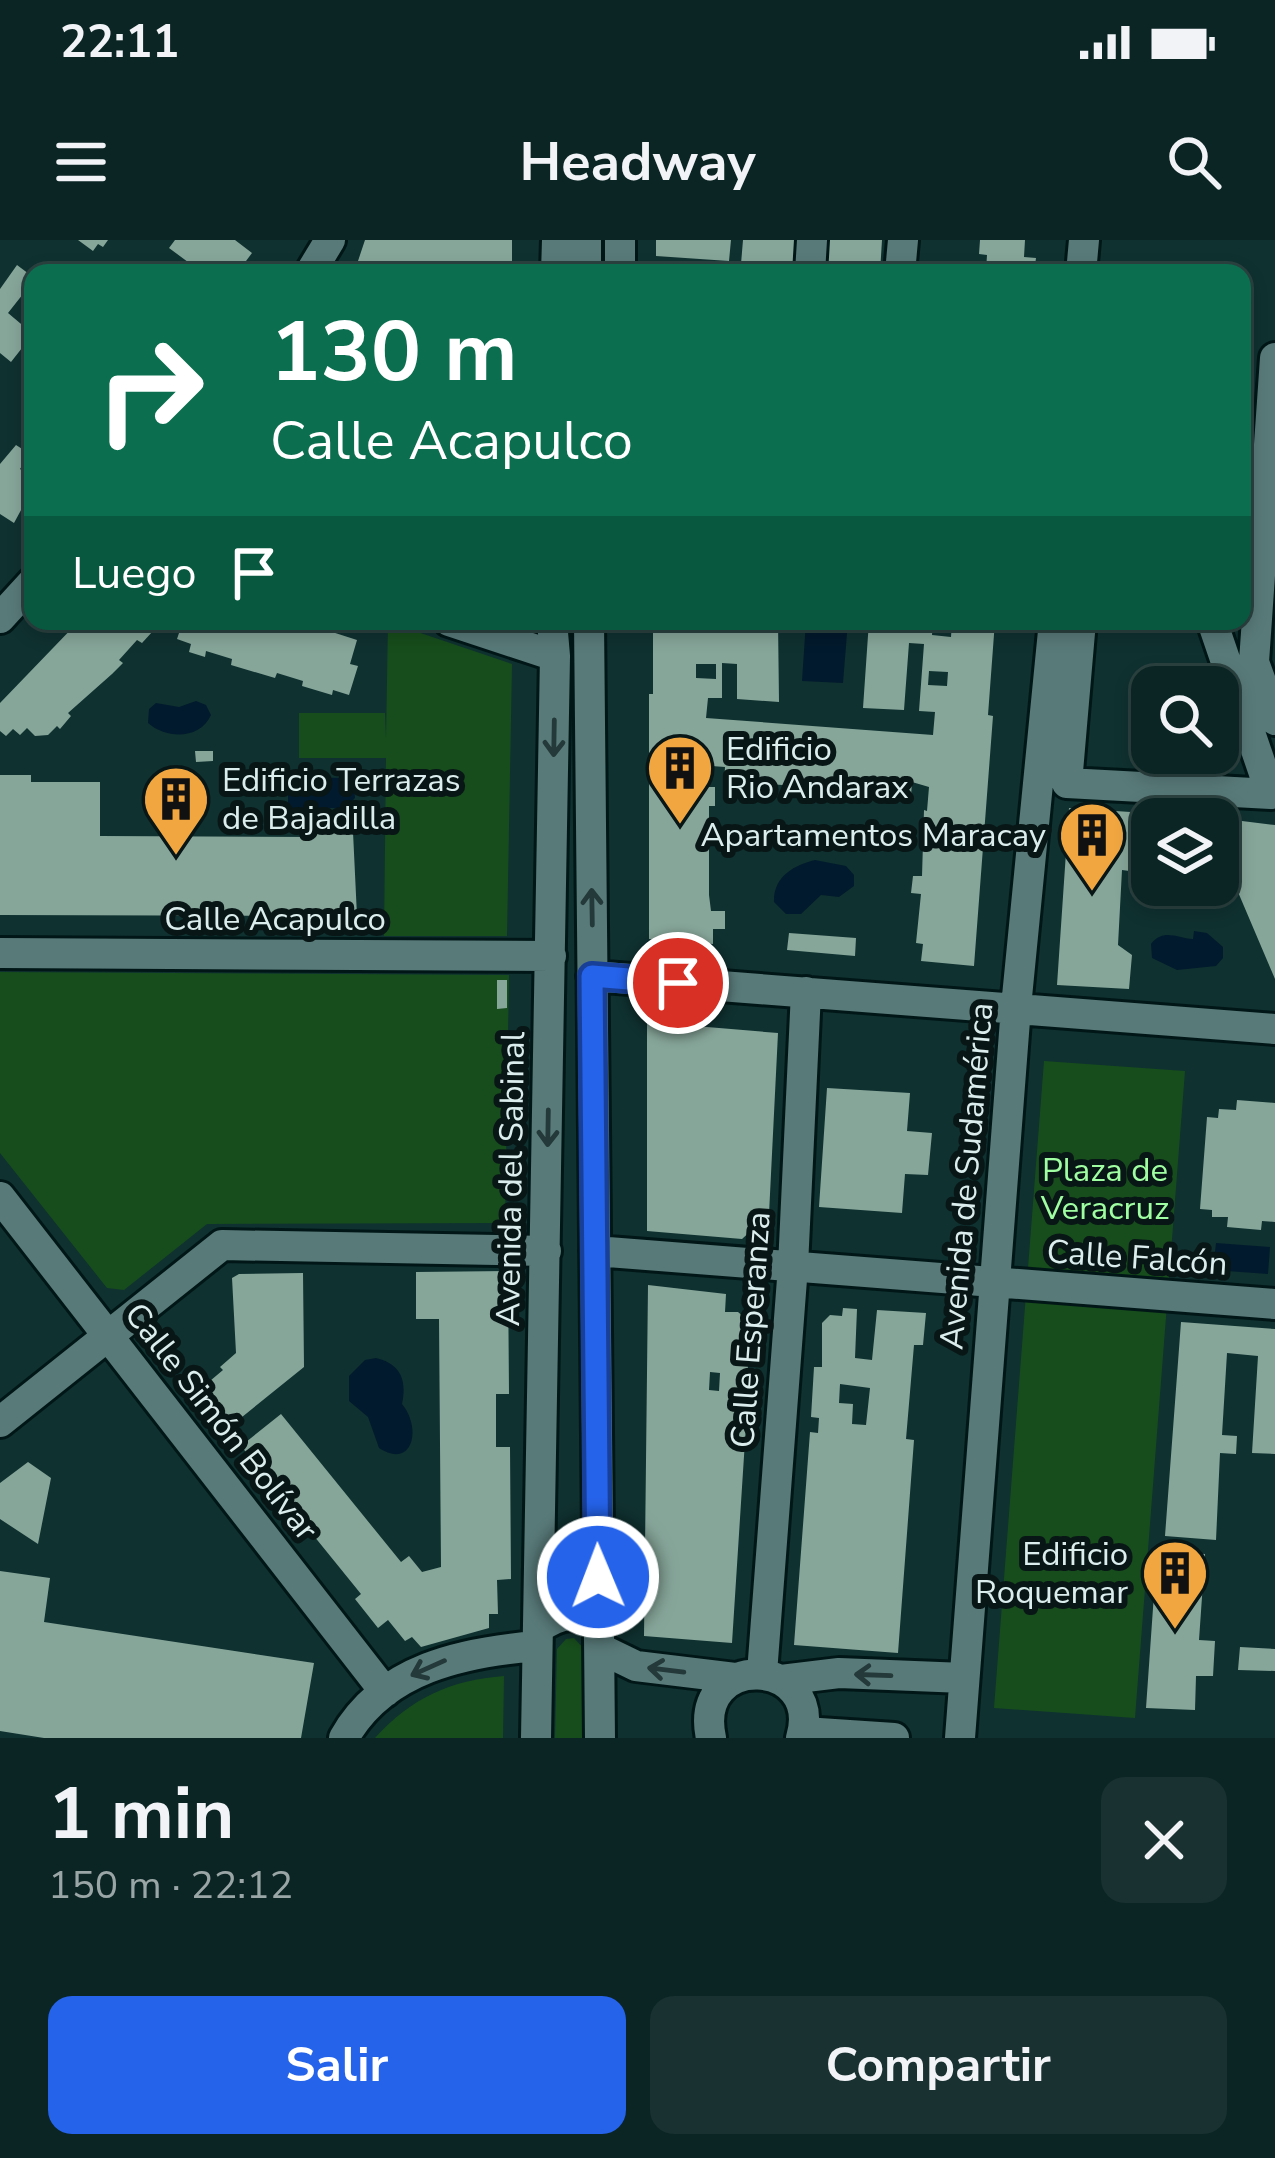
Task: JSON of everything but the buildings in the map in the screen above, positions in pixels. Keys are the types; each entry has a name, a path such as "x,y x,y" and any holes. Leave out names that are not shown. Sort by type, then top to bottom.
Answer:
{"street":[{"path":"1275,358 1254,470 1254,662 1275,720"},
{"path":"0,618 24,592"},
{"path":"476,630 555,656"},
{"name":"Avenida del Sabinal","path":"536,1738 553,630"},
{"path":"589,630 600,1738"},
{"name":"Avenida de Sudamérica","path":"960,1738 1016,1007 1053,630"},
{"path":"1080,630 1067,783 1271,794 1215,630"},
{"name":"Calle Acapulco","path":"0,953 550,956"},
{"path":"592,976 1275,1029"},
{"name":"Calle Esperanza","path":"759,1677 793,1266 806,992"},
{"name":"Calle Simón Bolívar","path":"0,1197 385,1692"},
{"path":"0,1422 222,1245 546,1251"},
{"name":"Calle Falcón","path":"595,1251 1275,1304"},
{"path":"344,1738 385,1692 430,1664 538,1637 559,1615 582,1615 636,1666 759,1677 839,1673 964,1678"},
{"path":"759,1677 801,1702 803,1735 894,1738"},
{"path":"711,1738 709,1709 715,1696 759,1677"}],"green space":[{"path":"388,630 412,630 512,664 507,936 384,936 386,758 299,758 299,713 385,713 386,739"},
{"path":"0,972 509,975 505,1223 207,1224 124,1290 107,1288 0,1153"},
{"name":"Plaza de Veracruz","path":"1044,1061 1185,1071 1135,1718 994,1708"},
{"path":"574,1638 585,1650 582,1738 555,1738 557,1649"},
{"path":"504,1676 503,1738 375,1738 433,1693"}],"water":[{"path":"805,630 847,630 843,683 802,681"},
{"path":"196,701 206,705 211,715 191,733 173,734 148,723 149,709 156,703 179,707"},
{"path":"288,777 346,778 354,786 355,798 345,808 288,808"},
{"path":"815,860 846,866 854,875 854,886 839,897 821,895 801,914 786,914 774,902 777,886 793,869"},
{"path":"1194,931 1207,933 1223,947 1223,958 1216,966 1177,970 1152,958 1151,944 1156,939 1165,935 1193,939"},
{"path":"1216,1243 1270,1247 1268,1274 1213,1270"},
{"path":"376,1358 391,1364 403,1380 402,1404 412,1434 411,1443 400,1454 379,1448 368,1417 349,1401 349,1376 365,1360"}],"place":[{"name":"Edificio Rio Andarax","path":"680,827"},
{"name":"Edificio Terrazas de Bajadilla","path":"176,858"},
{"name":"Apartamentos Maracay","path":"1092,894"},
{"name":"Edificio Roquemar","path":"1175,1632"}],"route":[{"path":"598,1577 592,976 678,983"}]}
